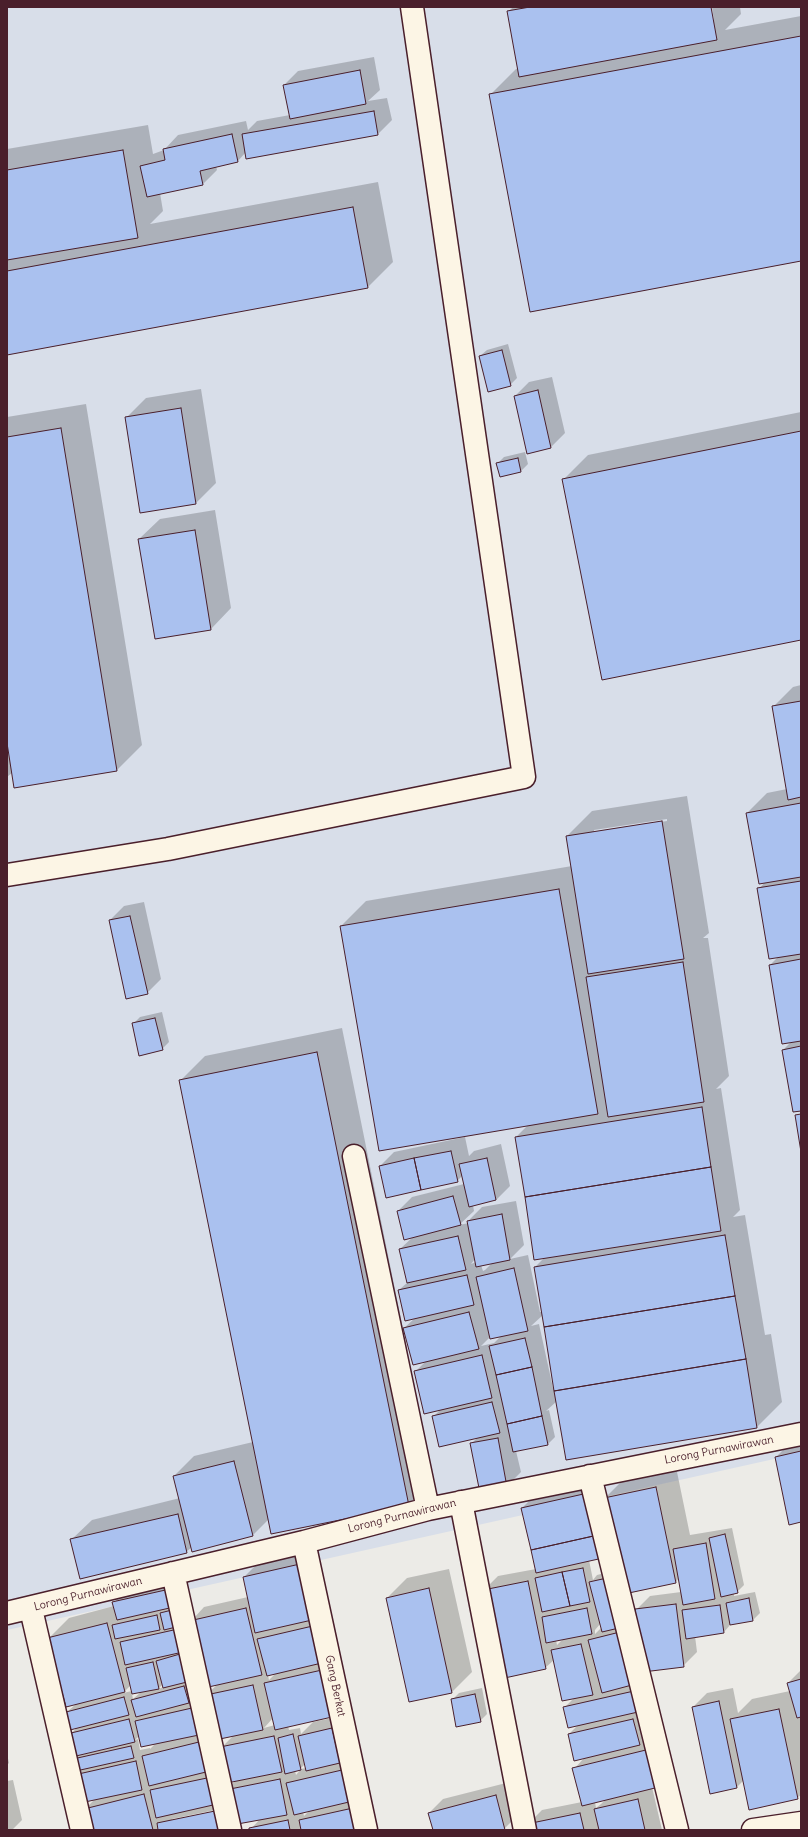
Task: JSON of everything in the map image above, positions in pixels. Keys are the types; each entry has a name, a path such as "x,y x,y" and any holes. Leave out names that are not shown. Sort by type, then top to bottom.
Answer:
{"street":[{"path":"7,875 168,849 524,777 412,7"},
{"path":"354,1156 428,1509"},
{"name":"Lorong Purnawirawan","path":"7,1613 30,1609 304,1542 428,1509 801,1434"},
{"path":"590,1476 677,1830"},
{"path":"460,1502 525,1830"},
{"name":"Gang Berkat","path":"304,1542 366,1830"},
{"path":"173,1573 230,1830"},
{"path":"30,1609 82,1830"},
{"path":"753,1830 801,1823"}],"shaded area":[{"path":"7,7 801,7 801,1453 7,1630"}],"building":[{"path":"530,7 711,7 717,40 519,77 507,11"},
{"path":"801,36 801,261 530,312 489,94"},
{"path":"360,70 366,104 290,119 283,85"},
{"path":"374,111 378,135 246,159 242,134"},
{"path":"232,134 238,162 200,171 203,185 147,197 140,166 165,160 163,149"},
{"path":"123,150 138,238 7,260 7,170"},
{"path":"353,207 368,288 7,355 7,271"},
{"path":"502,350 511,386 488,392 479,356"},
{"path":"538,390 551,448 527,454 514,396"},
{"path":"181,408 196,504 140,513 125,417"},
{"path":"61,428 117,771 14,788 7,743 7,437"},
{"path":"801,431 801,640 602,680 562,479"},
{"path":"518,458 521,472 500,477 496,463"},
{"path":"195,530 211,630 155,639 138,539"},
{"path":"801,701 801,797 788,800 772,706"},
{"path":"801,803 801,877 759,884 746,813"},
{"path":"662,821 684,959 588,974 566,836"},
{"path":"801,881 801,954 769,959 757,888"},
{"path":"559,889 598,1114 379,1151 340,926"},
{"path":"130,916 148,994 126,999 109,920"},
{"path":"801,959 801,1041 782,1044 769,965"},
{"path":"683,962 704,1102 608,1117 586,977"},
{"path":"155,1018 163,1050 139,1056 132,1023"},
{"path":"801,1046 801,1111 793,1112 782,1050"},
{"path":"317,1052 409,1506 271,1534 179,1080"},
{"path":"702,1107 711,1167 525,1197 515,1137"},
{"path":"801,1114 801,1152 795,1115"},
{"path":"451,1151 458,1182 421,1190 414,1158"},
{"path":"414,1158 421,1190 386,1198 379,1166"},
{"path":"487,1158 496,1200 469,1207 459,1164"},
{"path":"711,1167 721,1231 534,1260 525,1197"},
{"path":"453,1196 461,1225 404,1240 397,1211"},
{"path":"502,1214 510,1260 476,1267 467,1221"},
{"path":"725,1235 735,1296 544,1327 534,1267"},
{"path":"458,1236 466,1270 407,1283 399,1249"},
{"path":"514,1268 528,1331 490,1339 476,1277"},
{"path":"467,1275 474,1305 405,1321 398,1290"},
{"path":"735,1296 746,1359 554,1391 544,1327"},
{"path":"469,1312 479,1349 413,1365 403,1328"},
{"path":"525,1338 532,1367 496,1375 489,1346"},
{"path":"482,1355 492,1398 424,1414 414,1371"},
{"path":"746,1359 757,1428 566,1460 554,1391"},
{"path":"532,1367 542,1416 507,1424 496,1375"},
{"path":"492,1402 500,1433 439,1447 432,1416"},
{"path":"542,1416 548,1445 513,1452 507,1424"},
{"path":"498,1438 507,1487 480,1493 470,1443"},
{"path":"801,1451 801,1522 789,1525 775,1457"},
{"path":"234,1461 253,1536 192,1552 173,1476"},
{"path":"656,1487 676,1583 624,1594 604,1498"},
{"path":"588,1493 598,1535 531,1550 521,1508"},
{"path":"178,1514 187,1553 80,1579 70,1539"},
{"path":"725,1534 738,1593 721,1597 709,1538"},
{"path":"598,1535 603,1558 536,1573 531,1550"},
{"path":"706,1543 715,1599 683,1605 673,1549"},
{"path":"300,1564 312,1620 255,1633 243,1577"},
{"path":"583,1568 590,1602 570,1606 562,1572"},
{"path":"562,1572 570,1606 542,1612 535,1578"},
{"path":"607,1578 619,1628 602,1632 589,1582"},
{"path":"528,1581 546,1669 500,1679 483,1590"},
{"path":"429,1588 452,1693 409,1702 386,1598"},
{"path":"170,1589 174,1607 117,1620 112,1602"},
{"path":"749,1598 753,1621 730,1625 726,1603"},
{"path":"676,1604 684,1667 643,1672 635,1609"},
{"path":"720,1605 724,1633 686,1639 682,1610"},
{"path":"246,1608 262,1675 204,1688 189,1621"},
{"path":"587,1608 592,1634 546,1643 542,1617"},
{"path":"176,1609 180,1626 164,1630 160,1613"},
{"path":"157,1615 160,1630 115,1639 112,1625"},
{"path":"107,1623 125,1692 66,1707 47,1638"},
{"path":"317,1625 326,1662 267,1676 257,1639"},
{"path":"178,1629 183,1652 125,1665 120,1642"},
{"path":"620,1632 632,1685 602,1693 588,1640"},
{"path":"581,1644 593,1695 562,1701 551,1650"},
{"path":"180,1654 187,1682 163,1688 156,1661"},
{"path":"153,1662 159,1689 132,1694 126,1668"},
{"path":"322,1670 332,1717 275,1730 264,1683"},
{"path":"801,1679 801,1717 797,1718 787,1683"},
{"path":"253,1685 263,1730 215,1740 206,1695"},
{"path":"184,1686 189,1703 136,1717 131,1700"},
{"path":"634,1691 638,1712 568,1728 563,1707"},
{"path":"475,1694 481,1722 456,1727 451,1699"},
{"path":"124,1697 129,1715 70,1730 66,1712"},
{"path":"719,1701 737,1788 710,1794 692,1707"},
{"path":"192,1708 199,1735 141,1747 135,1721"},
{"path":"779,1709 798,1799 749,1810 730,1719"},
{"path":"129,1719 135,1742 76,1756 71,1733"},
{"path":"633,1719 640,1745 574,1761 568,1734"},
{"path":"332,1728 340,1763 306,1771 298,1736"},
{"path":"293,1734 301,1770 285,1774 278,1738"},
{"path":"274,1736 282,1772 227,1783 220,1747"},
{"path":"199,1742 206,1772 149,1786 142,1756"},
{"path":"131,1746 134,1758 76,1771 73,1759"},
{"path":"650,1749 659,1787 582,1806 572,1768"},
{"path":"136,1761 142,1790 80,1803 74,1775"},
{"path":"342,1770 349,1802 294,1815 286,1783"},
{"path":"207,1778 213,1805 156,1818 150,1790"},
{"path":"280,1779 287,1815 232,1825 225,1790"},
{"path":"144,1794 153,1830 89,1830 84,1809"},
{"path":"496,1795 505,1830 433,1830 428,1813"},
{"path":"638,1799 645,1830 599,1830 594,1809"},
{"path":"353,1808 355,1830 301,1830 299,1820"},
{"path":"215,1811 219,1830 158,1830 157,1823"},
{"path":"580,1813 584,1830 528,1830 527,1824"},
{"path":"288,1820 290,1830 249,1830 249,1828"}]}
